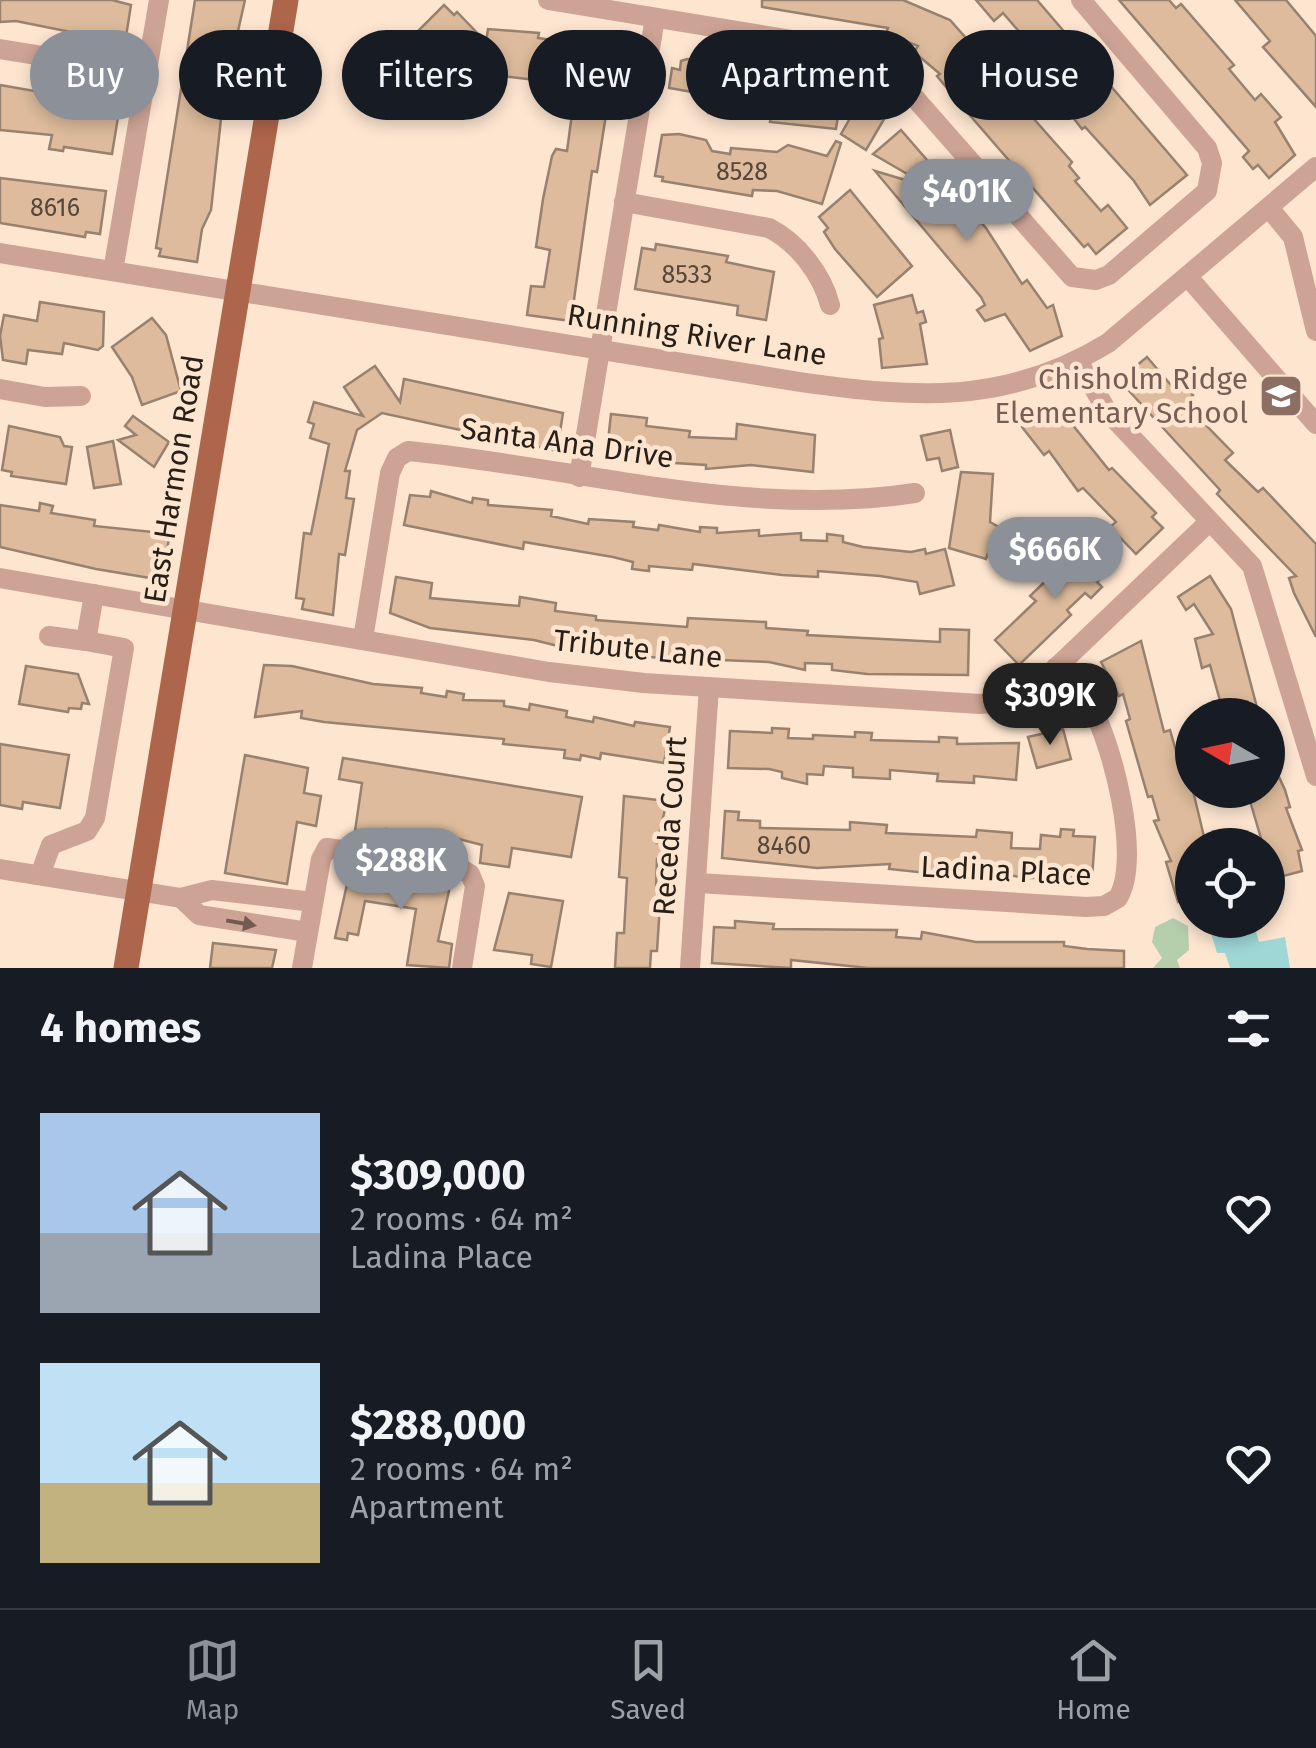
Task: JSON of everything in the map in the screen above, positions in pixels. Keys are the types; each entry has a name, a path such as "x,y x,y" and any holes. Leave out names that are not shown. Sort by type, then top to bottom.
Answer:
{"main road":[{"name":"East Harmon Road","path":"126,968 286,0"}],"street":[{"path":"154,30 159,0"},
{"path":"548,0 853,50 873,58 892,72 1072,277 1096,280 1159,234 1207,191 1212,178 1207,148 1081,0"},
{"path":"579,477 655,18"},
{"path":"0,49 30,54"},
{"path":"113,270 139,120"},
{"name":"Running River Lane","path":"0,253 238,294 902,396 1013,386 1078,361 1188,277 1316,166"},
{"path":"624,202 769,228 784,236 816,273 825,285 830,305"},
{"path":"1269,208 1307,252 1316,330"},
{"path":"1188,277 1316,424"},
{"path":"1078,361 1108,412 1252,566 1316,776"},
{"path":"0,390 46,397 81,396"},
{"name":"Santa Ana Drive","path":"363,640 390,473 396,458 408,451 642,486 846,500 915,493"},
{"name":"Tribute Lane","path":"0,578 549,672 709,687 980,704 1021,694 1056,667 1209,522"},
{"path":"86,641 94,594"},
{"path":"40,875 51,845 81,834 95,818 124,648 49,636"},
{"name":"Ladina Place","path":"698,883 1086,907 1104,906 1118,898 1129,866 1124,812 1092,708 1056,667"},
{"name":"Receda Court","path":"690,968 709,687"},
{"path":"302,968 327,848 454,866 470,874 476,886 462,968"},
{"path":"0,869 181,898 212,890 313,902"},
{"path":"181,898 199,915 308,932"}],"green space":[{"path":"1173,918 1175,938 1188,938 1189,950 1177,960 1180,968 1153,968 1162,958 1152,942 1155,927"}],"water":[{"path":"1285,937 1290,968 1230,968 1225,953 1217,953 1212,938 1258,938 1259,942"}],"building":[{"path":"0,0 112,0 131,5 127,30 61,30 16,21 0,22"},
{"path":"195,0 245,0 238,30 190,30"},
{"path":"762,0 903,0 950,20 959,30 944,30 944,84 937,76 940,74 924,60 924,30 887,30 762,7"},
{"path":"976,0 1037,0 1063,30 1018,30 1003,13 994,21"},
{"path":"1119,0 1169,0 1176,8 1181,4 1234,65 1229,69 1255,100 1261,94 1281,117 1275,122 1295,155 1269,178 1258,165 1253,169 1243,157 1249,151"},
{"path":"1235,0 1286,0 1316,36 1316,107 1263,47 1270,41"},
{"path":"444,5 474,30 419,30"},
{"path":"508,31 528,32 528,79 508,77"},
{"path":"686,59 686,91 669,88 672,68 680,70 681,61"},
{"path":"0,85 30,90 30,120 118,120 112,154 64,147 63,151 49,149 52,135 0,130"},
{"path":"1114,90 1187,175 1150,205 1134,181 1085,127 1082,129 1075,120 1114,120"},
{"path":"179,102 179,120 221,120 211,210 202,229 197,262 159,256 161,249 156,248"},
{"path":"571,120 605,120 597,172 592,171 571,321 527,315 531,286 544,287 550,250 536,247 552,156 556,149 567,151"},
{"path":"770,120 837,120 836,129"},
{"path":"849,120 884,120 866,150 841,134"},
{"path":"974,120 1035,120 1072,162 1069,166 1079,178 1075,181 1101,211 1108,205 1127,228 1096,254 1088,244 1084,247"},
{"path":"901,130 986,228 1022,284 1027,280 1047,308 1053,305 1062,336 1030,351 1005,314 985,321 977,310 985,305 981,297 875,171 912,182 914,178 873,154"},
{"path":"662,135 706,140 712,151 730,154 731,148 777,152 788,145 827,156 836,141 841,143 822,204 777,191 753,190 752,196 662,181 663,177 655,176"},
{"path":"0,178 106,191 100,234 86,232 85,237 0,223"},
{"path":"850,190 912,266 877,297 835,249 824,232 828,228 819,217"},
{"path":"656,244 728,256 726,262 774,272 766,320 737,315 738,306 635,289 642,248 655,250"},
{"path":"912,295 917,313 923,311 926,322 920,324 927,364 882,368 879,339 883,338 874,305"},
{"path":"40,302 104,312 103,346 98,350 64,343 62,354 28,350 26,364 3,360 0,336 4,315 37,321"},
{"path":"152,318 166,335 181,391 142,405 132,377 112,347"},
{"path":"1147,357 1176,391 1183,384 1193,395 1189,399 1203,414 1199,418 1233,453 1225,460 1258,492 1263,488 1316,544 1316,637 1289,578 1296,576 1217,494 1220,490 1119,380"},
{"path":"375,366 400,402 404,379 563,413 557,451 382,413 357,430 345,471 350,471 346,498 354,499 345,555 339,554 333,615 302,609 304,599 296,598 304,533 311,534 329,444 310,438 314,424 308,422 314,402 363,416 344,387"},
{"path":"1050,405 1067,418 1109,470 1112,468 1156,513 1152,517 1163,528 1136,554 1110,527 1116,522 1083,488 1078,491 1049,451 1044,455 1022,427"},
{"path":"611,414 647,418 646,426 690,431 689,437 736,439 737,424 815,435 813,472 751,465 706,469 706,465 627,460 627,455 607,450"},
{"path":"133,416 169,442 154,467 118,440 136,435 125,426"},
{"path":"9,426 60,437 64,446 72,447 66,484 11,476 12,472 2,470"},
{"path":"950,430 958,467 942,471 939,458 927,460 921,436"},
{"path":"113,441 121,484 94,488 87,447"},
{"path":"961,472 993,474 990,522 1006,531 1001,548 991,544 986,559 949,548"},
{"path":"431,491 472,503 473,498 488,500 488,505 552,510 551,516 588,524 589,519 634,522 633,527 658,530 659,525 700,532 700,527 717,528 717,533 759,530 759,536 801,533 801,540 827,541 827,534 843,536 843,542 863,547 911,552 925,549 926,554 945,549 954,585 920,594 917,582 880,576 818,571 818,577 782,575 693,564 692,570 649,566 649,571 632,569 633,562 613,557 524,542 523,549 404,525 410,495 430,497"},
{"path":"40,503 53,506 51,513 95,520 94,526 163,533 162,537 169,538 163,576 151,574 150,578 96,569 0,547 0,505 39,511"},
{"path":"1087,541 1113,567 1097,582 1102,587 1091,598 1085,593 1067,610 1071,615 1019,665 995,640 1036,601 1030,596"},
{"path":"1210,576 1231,609 1255,698 1219,698 1210,665 1202,668 1195,639 1213,634 1194,604 1186,610 1178,597"},
{"path":"396,577 432,583 430,598 519,606 520,597 556,603 555,611 596,616 596,620 687,627 688,618 766,622 766,628 808,631 807,635 940,642 940,629 969,630 968,675 867,674 832,670 832,664 805,663 805,670 769,662 620,656 620,651 578,651 534,640 430,628 390,613"},
{"path":"1141,641 1164,732 1170,730 1175,748 1175,808 1197,808 1202,828 1175,828 1175,892 1166,862 1171,861 1154,821 1159,820 1152,796 1148,797 1126,721 1130,719 1123,694 1119,696 1101,662"},
{"path":"264,665 292,666 373,684 422,688 421,693 446,697 447,691 464,694 463,700 504,701 504,706 529,710 530,704 567,711 566,717 593,722 594,717 634,726 635,722 670,727 664,763 601,753 600,759 581,755 580,760 564,758 565,750 503,744 504,739 324,722 301,718 302,711 255,717"},
{"path":"26,666 78,674 89,704 82,703 81,709 69,708 68,712 19,704"},
{"path":"772,728 789,729 788,738 855,737 855,732 872,733 871,740 939,742 939,737 957,738 957,744 1019,743 1016,780 974,776 974,783 937,781 938,774 890,770 890,779 853,777 853,768 824,766 823,775 807,774 807,784 782,778 782,772 769,769 728,768 730,731 772,733"},
{"path":"1063,729 1071,759 1037,768 1028,737"},
{"path":"0,744 69,755 60,808 23,802 22,809 0,805"},
{"path":"245,755 308,768 304,793 321,796 316,826 297,822 287,884 225,873"},
{"path":"343,758 582,797 571,857 512,848 509,867 480,863 482,845 455,838 386,829 384,842 354,838 362,783 339,779"},
{"path":"1285,790 1290,807 1286,808 1302,850 1298,851 1302,871 1285,876 1285,828 1258,828 1252,808 1285,808"},
{"path":"624,796 667,801 657,843 664,843 663,859 657,859 656,888 661,889 657,951 651,951 650,968 615,968 617,933 624,933 627,878 619,877"},
{"path":"725,811 739,812 738,820 760,821 760,828 850,830 850,822 887,825 886,833 976,837 977,830 1012,833 1011,848 1040,849 1041,835 1060,837 1061,829 1074,830 1073,836 1095,837 1092,878 1024,878 969,866 965,877 889,869 890,864 817,868 722,858"},
{"path":"350,871 450,886 438,941 452,944 449,968 407,965 416,909 365,901 358,935 348,933 347,940 335,938"},
{"path":"509,893 563,901 551,967 531,964 532,955 494,950"},
{"path":"735,921 774,924 773,929 897,930 896,937 921,939 922,932 976,942 1064,942 1064,946 1124,951 1124,968 868,968 791,960 791,968 712,963 714,927 735,928"},
{"path":"213,943 276,950 272,968 210,968"}],"place":[{"name":"Chisholm Ridge Elementary School","path":"1281,396"}]}
